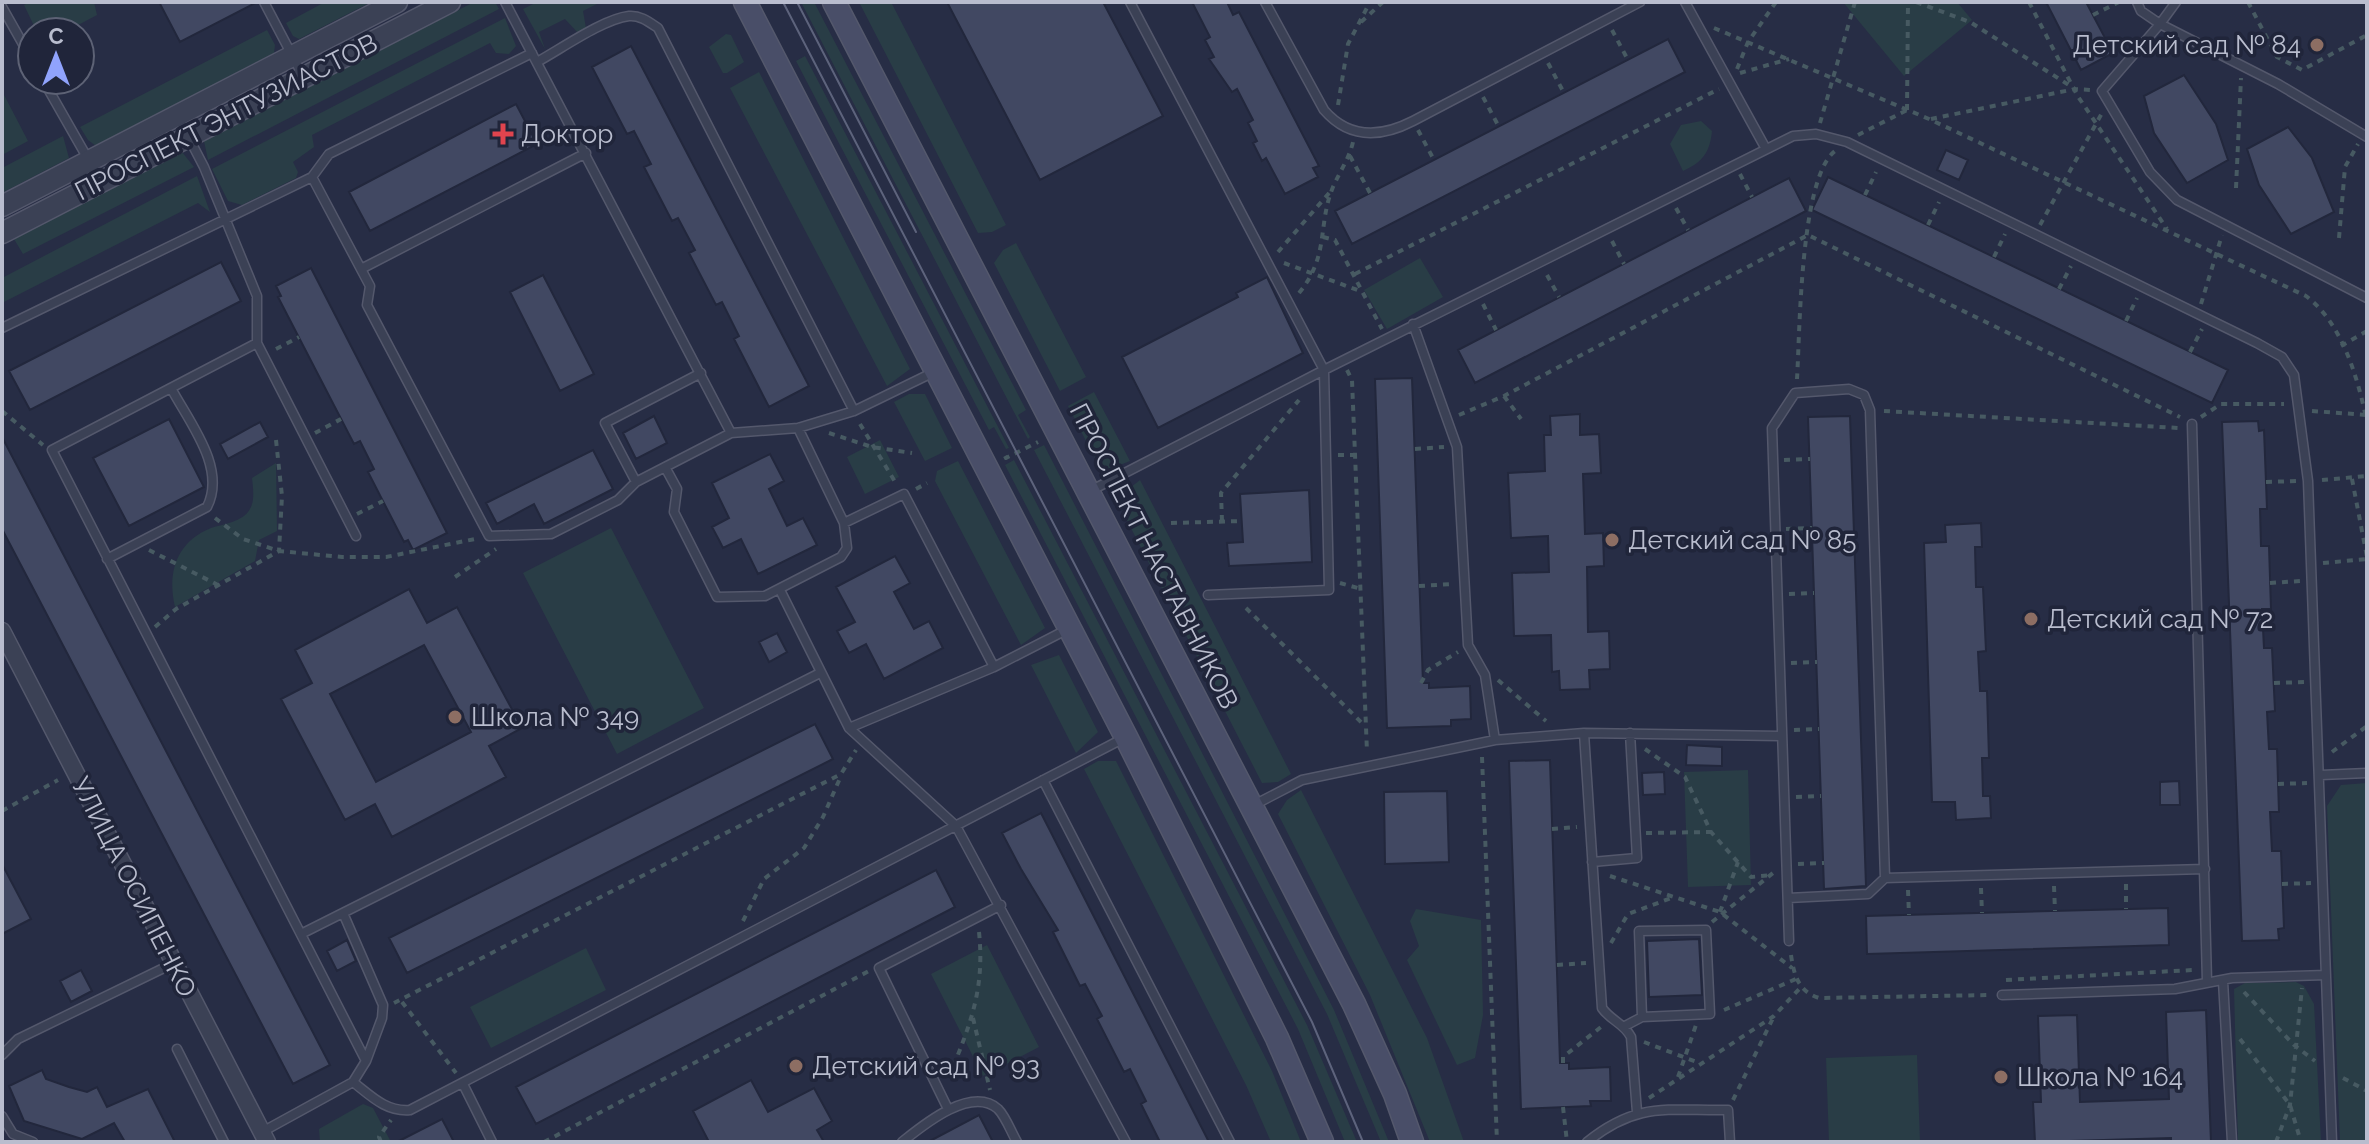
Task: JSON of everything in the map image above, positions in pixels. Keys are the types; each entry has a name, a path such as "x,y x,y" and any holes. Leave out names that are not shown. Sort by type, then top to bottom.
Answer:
{"main road":[{"path":"745,2 1126,737 1277,1038 1322,1142"},
{"name":"ПРОСПЕКТ НАСТАВНИКОВ","path":"834,2 1354,1004 1395,1094 1412,1142"}],"street":[{"name":"ПРОСПЕКТ ЭНТУЗИАСТОВ","path":"2,206 397,2"},
{"name":"ПРОСПЕКТ ЭНТУЗИАСТОВ","path":"2,233 450,2"},
{"name":"УЛИЦА ОСИПЕНКО","path":"4,639 264,1137"}],"lane":[{"path":"264,2 303,77"},
{"path":"505,2 731,433"},
{"path":"1130,2 1324,370 1329,590 1208,595"},
{"path":"1265,2 1324,110 1337,125 1356,132 1379,133 1413,121 1640,2"},
{"path":"1685,2 1766,149"},
{"path":"2137,2 2141,11 2160,24 2365,136"},
{"path":"2176,2 2102,91 2162,187 2224,226 2367,298"},
{"path":"2,7 16,32"},
{"path":"537,62 614,20 631,15 645,18 658,28 854,411"},
{"path":"2,328 312,177 329,154 532,53"},
{"path":"52,96 101,182"},
{"path":"177,115 226,218 257,296 257,343 356,536"},
{"path":"1089,492 1413,324 1793,136 1816,134 1847,142 2282,357 2294,375 2301,406 2308,481 2332,1142"},
{"path":"361,269 586,153"},
{"path":"312,177 370,286 367,305 489,536 551,534 618,500 636,482 731,433 798,428 854,411 936,371"},
{"path":"1413,324 1450,419 1457,447 1468,645 1485,675 1495,740"},
{"path":"257,343 52,450 366,1061"},
{"path":"636,482 605,423 701,373"},
{"path":"107,559 207,507 216,485 215,473 171,388"},
{"path":"1789,941 1772,428 1795,393 1849,389 1864,395 1870,410 1885,878"},
{"path":"2192,424 2207,981"},
{"path":"665,467 677,489 674,512 717,597 765,596 841,557 847,548 844,523 798,428"},
{"path":"844,523 904,494 994,667"},
{"path":"780,590 849,728 956,826 1126,1142"},
{"path":"849,728 994,667 1070,628"},
{"path":"301,934 820,673"},
{"path":"1251,806 1302,780 1495,740 1584,733 1782,736"},
{"path":"1584,733 1602,1008 1610,1020 1625,1026 1631,1037 1637,1109"},
{"path":"1592,862 1637,858 1630,733"},
{"path":"353,1082 397,1111 410,1110 1126,737"},
{"path":"2321,778 2367,773"},
{"path":"1043,780 1230,1142"},
{"path":"1788,898 1868,894 1885,878 2205,869"},
{"path":"947,1107 879,968 1001,905"},
{"path":"264,1137 353,1082 366,1061 382,1018 383,1005 343,913"},
{"path":"1625,1026 1642,1017 1710,1014 1706,930 1639,931 1642,1017"},
{"path":"2,1055 18,1039 174,963"},
{"path":"2002,995 2175,989 2228,979 2326,975"},
{"path":"2228,979 2232,1142"},
{"path":"177,1049 224,1142"},
{"path":"463,1084 492,1142"},
{"path":"902,1142 947,1107 991,1104 1001,1111 1017,1142"},
{"path":"1587,1142 1614,1121 1637,1109 1728,1110 1730,1142"},
{"path":"2,1116 13,1134 33,1142"}],"path":[{"path":"1337,125 1348,44 1370,2"},
{"path":"1359,25 1383,2"},
{"path":"1776,2 1748,42 1734,75 1789,59"},
{"path":"1816,134 1855,2"},
{"path":"1907,110 1908,2"},
{"path":"1916,2 1970,22 2075,89"},
{"path":"2029,2 2096,124 2167,229"},
{"path":"2093,15 2119,2"},
{"path":"2248,2 2277,57 2302,70 2367,35"},
{"path":"1607,19 1628,60"},
{"path":"1699,26 1710,26 1929,119 2306,296 2320,307 2358,379 2367,422"},
{"path":"1543,53 1564,93"},
{"path":"2236,188 2241,66"},
{"path":"1355,274 1731,82"},
{"path":"1478,87 1499,127"},
{"path":"1929,119 2075,89 2102,91"},
{"path":"2035,234 2108,101"},
{"path":"1795,393 1811,198 1826,158 1847,142 1907,110"},
{"path":"1413,121 1434,160"},
{"path":"1356,132 1350,156 1332,189 1272,258 1360,291"},
{"path":"2339,238 2345,167 2365,136"},
{"path":"1350,156 1370,193"},
{"path":"1865,195 1882,159"},
{"path":"1735,164 1752,197"},
{"path":"1290,304 1315,274 1332,189"},
{"path":"1928,225 1945,190"},
{"path":"1670,197 1688,230"},
{"path":"1994,257 2011,222"},
{"path":"2190,352 2203,316 2224,226"},
{"path":"1605,229 1624,264"},
{"path":"1450,419 1504,396 1808,235"},
{"path":"1808,235 2192,424"},
{"path":"1323,237 1335,240 1387,338"},
{"path":"2059,289 2076,254"},
{"path":"1540,261 1559,297"},
{"path":"2126,321 2142,286"},
{"path":"1477,292 1496,330"},
{"path":"2341,346 2367,331"},
{"path":"2357,336 2367,340"},
{"path":"264,356 299,337"},
{"path":"1343,361 1352,380 1368,764"},
{"path":"1222,521 1221,493 1324,370"},
{"path":"1504,396 1521,419"},
{"path":"1870,410 2180,428 2192,424 2221,404 2301,406 2312,411 2366,415"},
{"path":"2,411 52,450"},
{"path":"854,411 872,447 904,494"},
{"path":"306,438 341,419"},
{"path":"798,428 825,432 872,447 912,453"},
{"path":"276,440 282,496 279,551"},
{"path":"1006,458 1038,442"},
{"path":"1415,449 1457,447"},
{"path":"1773,461 1810,459"},
{"path":"2266,482 2367,476"},
{"path":"2312,563 2367,558 2352,479"},
{"path":"347,519 383,501"},
{"path":"207,507 227,530 279,551 386,557 489,536"},
{"path":"1171,523 1242,521"},
{"path":"1775,529 1812,528"},
{"path":"455,577 517,535"},
{"path":"137,544 218,585"},
{"path":"146,634 176,609 279,551"},
{"path":"2270,583 2313,581"},
{"path":"1419,586 1465,584"},
{"path":"1777,595 1814,593"},
{"path":"1232,594 1366,728"},
{"path":"1421,683 1428,670 1468,645"},
{"path":"1780,663 1817,662"},
{"path":"1485,675 1497,678 1560,734"},
{"path":"2274,683 2317,681"},
{"path":"2320,760 2367,726"},
{"path":"1782,736 1791,730 1819,729"},
{"path":"1630,733 1642,747 1685,777 1711,832 1751,877 1773,875"},
{"path":"731,945 764,879 804,848 861,741"},
{"path":"1481,743 1497,1142"},
{"path":"383,1005 402,1002 841,774"},
{"path":"2278,784 2321,778"},
{"path":"2,811 58,780"},
{"path":"1785,797 1821,796"},
{"path":"1552,829 1590,826"},
{"path":"1636,833 1711,832"},
{"path":"1592,862 1605,874 1720,912 1793,968"},
{"path":"1720,912 1738,862"},
{"path":"1706,930 1720,912 1773,875 1787,868 1824,863"},
{"path":"2125,871 2126,909"},
{"path":"2053,873 2055,911"},
{"path":"1980,875 1982,913"},
{"path":"1907,878 1909,915"},
{"path":"2282,884 2324,882"},
{"path":"941,1095 973,1018 981,990 978,918"},
{"path":"1789,941 1796,979 1801,987 1819,998 2002,995"},
{"path":"1557,965 1598,958 1639,944"},
{"path":"544,1142 879,968"},
{"path":"2109,973 2206,969"},
{"path":"2276,1142 2290,1105 2304,974"},
{"path":"1710,1014 1796,979"},
{"path":"2228,979 2294,1045 2329,1070 2367,1091"},
{"path":"1637,1109 1774,1016 1801,987"},
{"path":"402,1002 438,1045 463,1084"},
{"path":"1677,1080 1687,1058 1699,1015"},
{"path":"1728,1110 1774,1016"},
{"path":"973,1018 988,1073 991,1104"},
{"path":"1563,1063 1563,1057 1610,1020"},
{"path":"2227,1021 2290,1105 2301,1142"},
{"path":"1631,1037 1702,1064"},
{"path":"1563,1107 1567,1142"},
{"path":"381,1142 379,1137 397,1111"}],"shaded area":[{"path":"30,2 94,2 97,15 29,16 24,5"},
{"path":"325,2 371,2 299,39 293,36 286,23"},
{"path":"474,2 495,2 499,9 208,160 204,141"},
{"path":"537,2 601,2 583,11 586,28 578,33 565,19 539,32 545,49 523,9"},
{"path":"801,2 814,2 1026,410 1018,415 1030,437 1028,439"},
{"path":"859,2 891,2 1006,225 992,232 978,233"},
{"path":"1843,2 1957,2 1972,20 1904,76"},
{"path":"505,18 516,46 509,54 496,53 490,43 312,135 314,147 293,162 298,172 296,178 242,205 228,201 212,169"},
{"path":"267,30 275,45 274,53 96,146 80,127"},
{"path":"726,34 731,35 744,62 723,73 709,47"},
{"path":"805,56 1009,448 1006,449 994,427 989,430 796,61"},
{"path":"759,72 910,369 887,386 730,88"},
{"path":"2,91 28,141 2,155"},
{"path":"1701,121 1712,131 1709,145 1696,164 1683,171 1670,144 1681,125"},
{"path":"63,136 69,158 2,193 2,168"},
{"path":"182,152 194,167 23,254 14,239"},
{"path":"197,176 210,212 198,203 2,303 2,278"},
{"path":"1016,243 1086,377 1060,391 994,263 1003,250"},
{"path":"1420,258 1443,297 1387,329 1364,290"},
{"path":"1094,392 1130,461 1102,472 1068,406"},
{"path":"909,394 925,394 952,448 925,461 894,402"},
{"path":"880,440 899,477 865,494 847,457"},
{"path":"1044,445 1334,1010 1389,1142 1381,1142 1327,1014 1034,450"},
{"path":"1014,460 1307,1025 1357,1142 1345,1142 1298,1029 1005,465"},
{"path":"958,461 1045,628 1021,645 935,481 937,471"},
{"path":"276,463 277,531 259,540 255,561 175,607 172,582 182,550 199,534 238,520 247,513 253,502 252,478"},
{"path":"1140,480 1291,774 1278,782 1262,783 1116,499"},
{"path":"611,528 704,708 617,754 523,573"},
{"path":"1059,655 1098,732 1076,753 1031,665"},
{"path":"1098,761 1116,761 1272,1071 1301,1142 1271,1142 1246,1085 1084,769"},
{"path":"1748,770 1751,885 1688,887 1684,772"},
{"path":"2367,783 2367,1142 2340,1142 2327,806 2341,785"},
{"path":"1301,790 1427,1038 1464,1142 1430,1142 1370,995 1278,814 1287,800"},
{"path":"1416,909 1481,920 1483,1015 1475,1058 1457,1065 1407,960 1419,946 1410,921"},
{"path":"987,945 1039,1047 983,1076 931,974"},
{"path":"586,948 606,990 491,1048 470,1007"},
{"path":"2296,982 2304,986 2314,1004 2321,1142 2238,1142 2234,989 2245,983"},
{"path":"1917,1055 1920,1142 1829,1142 1826,1058"},
{"path":"363,1104 373,1108 391,1142 320,1142 319,1129"}],"building":[{"path":"159,2 257,2 180,42"},
{"path":"947,2 1103,2 1163,116 1040,180"},
{"path":"1192,2 1227,2 1233,15 1239,12 1319,166 1313,168 1318,177 1285,194 1266,158 1262,161 1253,143 1257,141 1248,123 1253,120 1237,89 1232,92 1209,59 1214,57 1205,40 1210,37"},
{"path":"2046,2 2086,2 2113,53 2081,70"},
{"path":"1668,39 1685,72 1352,244 1335,211"},
{"path":"631,46 809,386 769,407 734,339 739,336 722,302 716,305 689,253 695,250 678,218 672,221 644,167 651,164 634,131 627,134 592,67"},
{"path":"2184,75 2216,124 2228,160 2187,183 2154,133 2144,96"},
{"path":"516,104 537,144 370,231 349,192"},
{"path":"2288,127 2312,158 2334,212 2291,234 2259,185 2247,149"},
{"path":"1946,150 1968,160 1959,180 1937,170"},
{"path":"1828,177 2228,370 2212,403 1812,210"},
{"path":"1789,178 1806,211 1475,383 1458,350"},
{"path":"221,262 241,301 30,410 9,371"},
{"path":"311,268 447,533 413,550 408,540 404,542 368,472 374,469 360,441 354,444 278,297 281,296 276,286"},
{"path":"543,275 594,374 560,391 510,292"},
{"path":"1267,277 1303,353 1158,428 1122,357 1238,297 1236,293"},
{"path":"1412,378 1423,683 1429,683 1429,688 1470,686 1471,719 1451,720 1451,726 1387,728 1375,379"},
{"path":"1580,414 1580,435 1599,434 1601,473 1583,474 1585,534 1603,533 1604,566 1587,567 1588,632 1609,631 1610,669 1589,670 1590,689 1560,690 1559,671 1552,672 1551,635 1514,636 1512,573 1549,572 1548,536 1511,538 1508,473 1545,471 1544,435 1551,435 1550,416"},
{"path":"654,416 667,443 636,459 623,433"},
{"path":"1850,416 1866,886 1824,889 1808,417"},
{"path":"169,419 204,487 129,526 93,458"},
{"path":"2258,421 2259,431 2264,430 2267,509 2260,509 2261,546 2269,546 2271,609 2262,609 2264,648 2272,648 2275,711 2267,712 2269,749 2277,749 2279,812 2270,812 2272,851 2281,851 2284,928 2278,929 2279,940 2242,941 2222,422"},
{"path":"260,422 268,437 228,459 220,444"},
{"path":"2,437 330,1065 293,1084 2,529"},
{"path":"593,450 613,489 544,524 534,504 497,524 486,503"},
{"path":"770,454 784,481 769,489 787,526 803,518 817,545 758,574 741,539 723,548 712,527 729,518 712,483"},
{"path":"1309,490 1312,562 1229,566 1227,543 1243,542 1240,494"},
{"path":"1981,523 1982,547 1975,547 1976,587 1983,587 1986,651 1978,652 1980,691 1987,691 1989,758 1982,758 1983,796 1990,796 1991,818 1956,820 1955,802 1932,802 1924,543 1946,542 1945,525"},
{"path":"895,556 910,583 894,592 914,629 929,621 943,648 884,679 866,644 849,653 837,631 855,622 836,587"},
{"path":"409,589 427,623 457,607 522,728 489,746 506,777 392,837 375,804 345,820 281,699 312,683 295,650","holes":["424,645 471,732 376,782 330,694"]},
{"path":"777,633 787,652 769,662 759,642"},
{"path":"815,724 833,759 407,973 389,938"},
{"path":"1687,745 1722,747 1722,766 1686,765"},
{"path":"1550,760 1560,1063 1569,1063 1569,1069 1610,1067 1611,1101 1590,1101 1591,1106 1521,1109 1509,761"},
{"path":"1664,772 1665,794 1643,795 1642,773"},
{"path":"2179,781 2180,805 2160,805 2160,782"},
{"path":"1447,791 1449,862 1385,864 1384,792"},
{"path":"1041,813 1209,1142 1160,1142 1141,1104 1146,1101 1130,1069 1124,1072 1097,1019 1102,1016 1085,984 1080,986 1053,932 1058,930 1002,833"},
{"path":"2,864 31,919 2,934"},
{"path":"936,870 955,907 536,1124 516,1087"},
{"path":"2168,908 2169,945 1867,954 1866,916"},
{"path":"1699,939 1702,995 1649,997 1647,941"},
{"path":"347,940 356,961 337,971 327,951"},
{"path":"81,970 92,991 71,1002 60,981"},
{"path":"2206,1010 2211,1142 2171,1142 2171,1138 2035,1142 2033,1102 2041,1102 2038,1016 2077,1015 2080,1102 2169,1099 2166,1012"},
{"path":"42,1070 46,1079 69,1087 87,1092 97,1087 107,1107 148,1089 175,1142 125,1142 114,1123 82,1139 24,1121 9,1086"},
{"path":"751,1080 768,1112 814,1088 832,1121 817,1130 824,1142 709,1142 693,1111"},
{"path":"979,1115 993,1142 928,1142"},
{"path":"442,1119 454,1142 397,1142"}],"tram line":[{"path":"783,2 1312,1022 1363,1142"},
{"path":"797,2 916,232"}],"place":[{"name":"Детский сад № 84","path":"2317,45"},
{"name":"Доктор","path":"503,134"},
{"name":"Детский сад № 85","path":"1612,540"},
{"name":"Детский сад № 72","path":"2031,619"},
{"name":"Школа № 349","path":"455,717"},
{"name":"Детский сад № 93","path":"796,1066"},
{"name":"Школа № 164","path":"2001,1077"}]}
